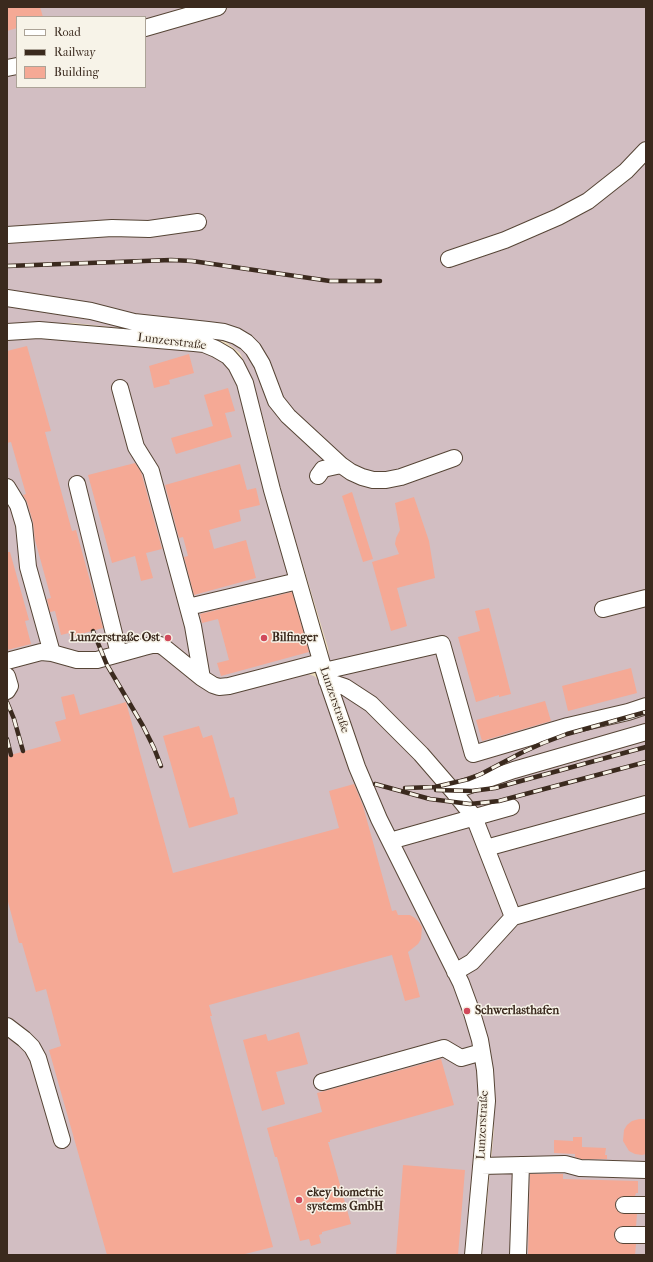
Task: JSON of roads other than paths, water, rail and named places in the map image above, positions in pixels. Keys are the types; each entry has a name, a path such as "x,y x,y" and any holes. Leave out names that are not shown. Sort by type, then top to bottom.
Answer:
{"street":[{"path":"146,28 218,7"},
{"path":"449,259 505,240 588,201 626,171 646,150"},
{"path":"7,235 112,228 149,229 198,222"},
{"path":"7,298 92,311 134,322 224,332 236,336 246,342 253,349 262,364 276,401 284,411 341,465 362,477 373,480 386,480 401,477 454,458"},
{"name":"Lunzerstraße","path":"7,332 39,330 194,342 216,349 228,356 236,364 245,383 324,672 357,766 390,840 455,972 472,1013 480,1040 485,1070 487,1101 473,1255"},
{"path":"120,388 136,447 151,471 193,626 202,678"},
{"path":"318,476 322,469 341,465"},
{"path":"77,484 119,654"},
{"path":"7,487 18,505 24,526 28,567 46,652"},
{"path":"188,608 298,581"},
{"path":"603,609 646,598"},
{"path":"9,663 46,652 77,660 97,660 152,645 160,645 166,648 202,678 219,687 324,672 442,644 473,754 561,728 646,706"},
{"path":"324,672 370,704 421,754 474,817 514,917"},
{"path":"7,676 10,686 7,691"},
{"path":"453,791 514,770 646,732"},
{"path":"486,848 646,804"},
{"path":"390,840 511,807"},
{"path":"455,972 472,962 514,917 646,879"},
{"path":"7,1026 32,1047 38,1058 62,1140"},
{"path":"322,1082 444,1048 461,1058 482,1052"},
{"path":"481,1166 565,1164 580,1168 646,1170"},
{"path":"518,1255 521,1165"},
{"path":"624,1205 646,1205"},
{"path":"623,1235 646,1235"}],"railway":[{"path":"7,266 171,260 192,261 330,281 380,281"},
{"path":"93,631 107,665 143,726 161,766"},
{"path":"7,702 14,719 23,751"},
{"path":"405,788 435,787 469,779 543,743 567,734 646,712"},
{"path":"7,739 11,755"},
{"path":"436,790 472,791 495,788 646,747"},
{"path":"375,784 430,799 470,804 499,801 646,762"}],"place":[{"name":"Lunzerstraße Ost","path":"168,638"},
{"name":"Bilfinger","path":"264,638"},
{"name":"Schwerlasthafen","path":"467,1011"},
{"name":"ekey biometric systems GmbH","path":"299,1200"}]}
